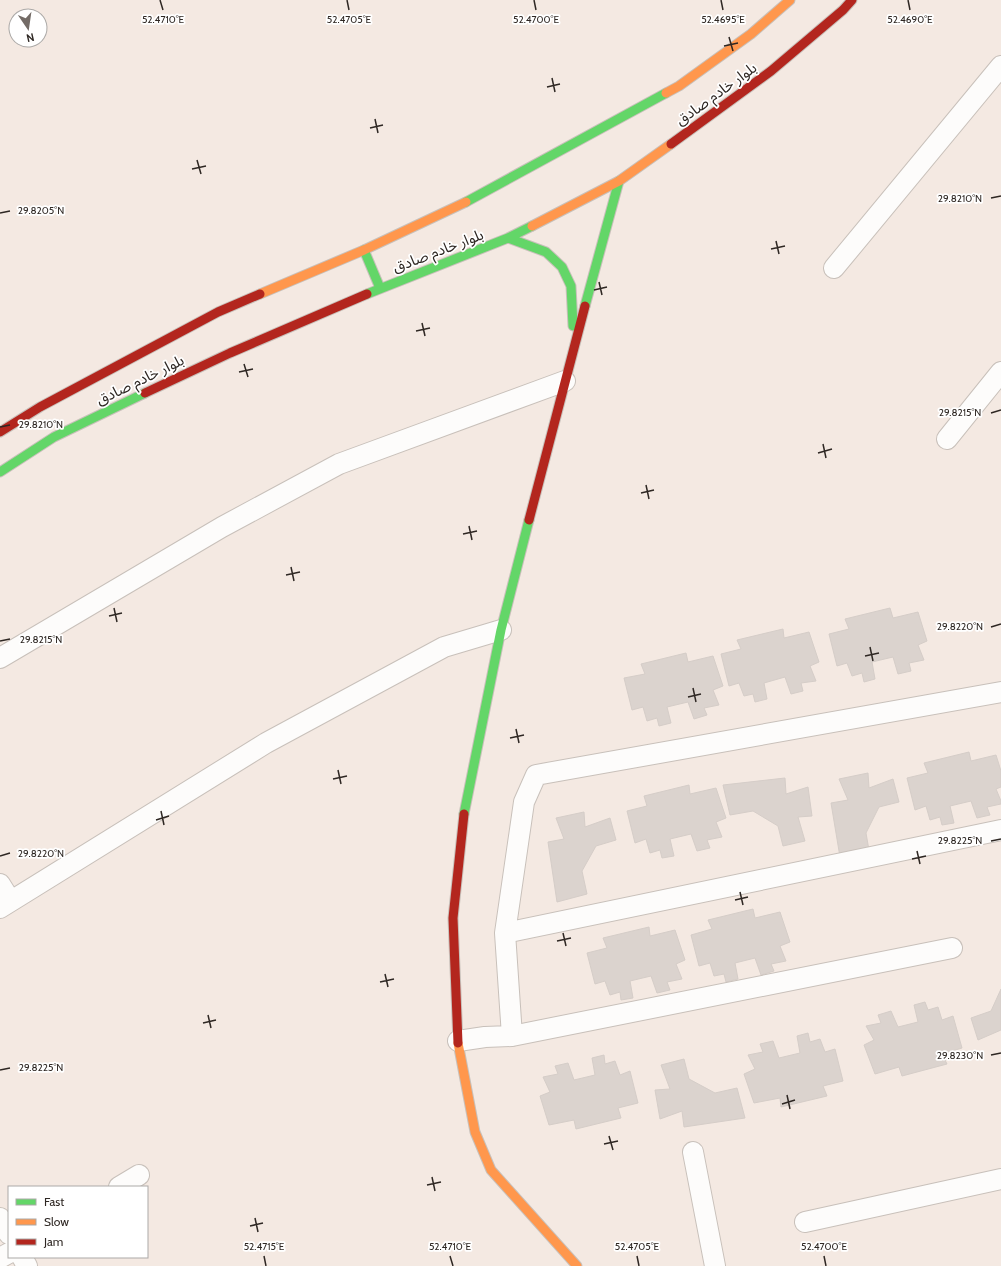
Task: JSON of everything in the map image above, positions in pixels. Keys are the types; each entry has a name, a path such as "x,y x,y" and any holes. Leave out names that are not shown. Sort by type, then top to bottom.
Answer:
{"main road":[{"name":"بلوار خادم صادق","path":"0,432 40,406 218,312 364,250 472,199 679,86 751,34 790,0"},
{"name":"بلوار خادم صادق","path":"0,472 54,437 230,353 380,288 508,238 619,181 772,71 843,10 852,0"},
{"path":"577,1266 491,1170 475,1132 458,1041 453,918 463,817 501,630 570,359 619,181"},
{"path":"508,238 546,252 562,267 571,286 573,321 570,359"},
{"path":"364,250 380,288"}],"street":[{"path":"834,268 1001,66"},
{"path":"946,439 1001,372"},
{"path":"0,658 222,527 339,464 565,381"},
{"path":"0,884 5,904 266,743 444,647 501,630"},
{"path":"512,1036 505,933 524,802 536,775 1001,692"},
{"path":"505,933 1001,830"},
{"path":"458,1041 485,1037 512,1036 952,948"},
{"path":"693,1152 714,1266"},
{"path":"121,1186 139,1175"},
{"path":"805,1222 1001,1179"},
{"path":"0,1218 8,1232"}],"building":[{"path":"890,608 893,618 918,612 927,641 918,645 924,660 909,663 911,671 898,674 893,657 872,662 875,679 864,682 862,673 852,676 847,663 837,666 829,634 849,629 845,619"},
{"path":"783,629 784,638 809,632 819,662 810,666 816,681 801,683 803,691 791,694 785,677 764,683 767,699 755,702 753,694 744,696 739,683 729,686 721,654 741,649 737,640"},
{"path":"686,653 688,662 713,656 723,686 713,690 719,705 704,708 707,715 694,719 688,702 667,707 671,723 659,726 657,718 647,721 643,707 632,710 624,678 645,674 641,664"},
{"path":"969,752 971,761 996,755 1001,771 1001,787 996,789 1001,804 987,807 990,815 977,818 971,801 950,806 954,823 942,825 940,817 930,820 926,806 915,810 907,778 928,773 924,763"},
{"path":"868,773 869,788 893,779 899,802 879,807 866,833 870,856 841,863 831,803 848,800 839,779"},
{"path":"785,778 786,794 808,787 812,816 798,817 805,841 783,846 778,826 753,811 730,815 723,785"},
{"path":"689,785 690,794 716,788 726,818 716,822 722,837 707,840 710,848 697,851 691,834 670,839 674,856 662,858 660,850 650,853 646,839 635,843 627,811 647,806 644,796"},
{"path":"584,812 585,827 610,818 616,840 596,846 582,871 587,894 557,902 548,842 564,839 556,818"},
{"path":"753,909 755,918 780,912 790,942 780,946 786,961 771,964 774,971 761,975 755,958 735,963 738,979 726,982 724,974 714,976 710,963 699,966 691,935 712,929 708,920"},
{"path":"649,927 650,936 675,930 685,960 676,964 682,979 667,982 670,990 657,993 651,976 630,981 633,998 621,1000 620,992 610,995 605,981 595,984 587,953 607,948 603,938"},
{"path":"1001,989 1001,1030 978,1040 971,1018 991,1011"},
{"path":"925,1002 928,1010 938,1007 942,1020 953,1016 962,1048 942,1054 947,1064 902,1076 899,1067 875,1074 864,1045 874,1040 866,1026 881,1023 878,1015 891,1011 898,1027 918,1022 914,1005"},
{"path":"808,1033 810,1042 820,1039 825,1052 835,1049 843,1081 823,1086 827,1096 781,1107 780,1098 754,1103 744,1074 755,1069 748,1055 763,1052 760,1044 773,1041 779,1058 800,1053 797,1036"},
{"path":"604,1055 605,1064 615,1061 620,1075 630,1071 638,1103 618,1108 621,1118 576,1129 574,1120 549,1125 540,1096 550,1092 543,1077 558,1074 555,1066 568,1063 574,1080 595,1075 592,1058"},
{"path":"684,1059 689,1079 715,1093 737,1088 745,1118 684,1127 682,1111 660,1119 655,1090 670,1089 661,1065"}],"traffic: fast":[{"path":"466,202 666,93"},
{"path":"585,306 619,181"},
{"path":"367,294 508,238 532,226"},
{"path":"508,238 546,252 562,267 571,286 573,326"},
{"path":"364,250 380,288"},
{"path":"0,472 54,437 145,393"},
{"path":"464,814 501,630 529,520"}],"traffic: slow":[{"path":"666,93 679,86 751,34 790,0"},
{"path":"532,226 619,181 671,144"},
{"path":"260,294 364,250 466,202"},
{"path":"458,1043 475,1132 491,1170 577,1266"}],"traffic: jam":[{"path":"671,144 771,71 843,10 852,0"},
{"path":"0,432 40,407 218,312 260,294"},
{"path":"145,393 230,353 367,294"},
{"path":"529,520 585,306"},
{"path":"458,1043 453,918 464,814"}]}
